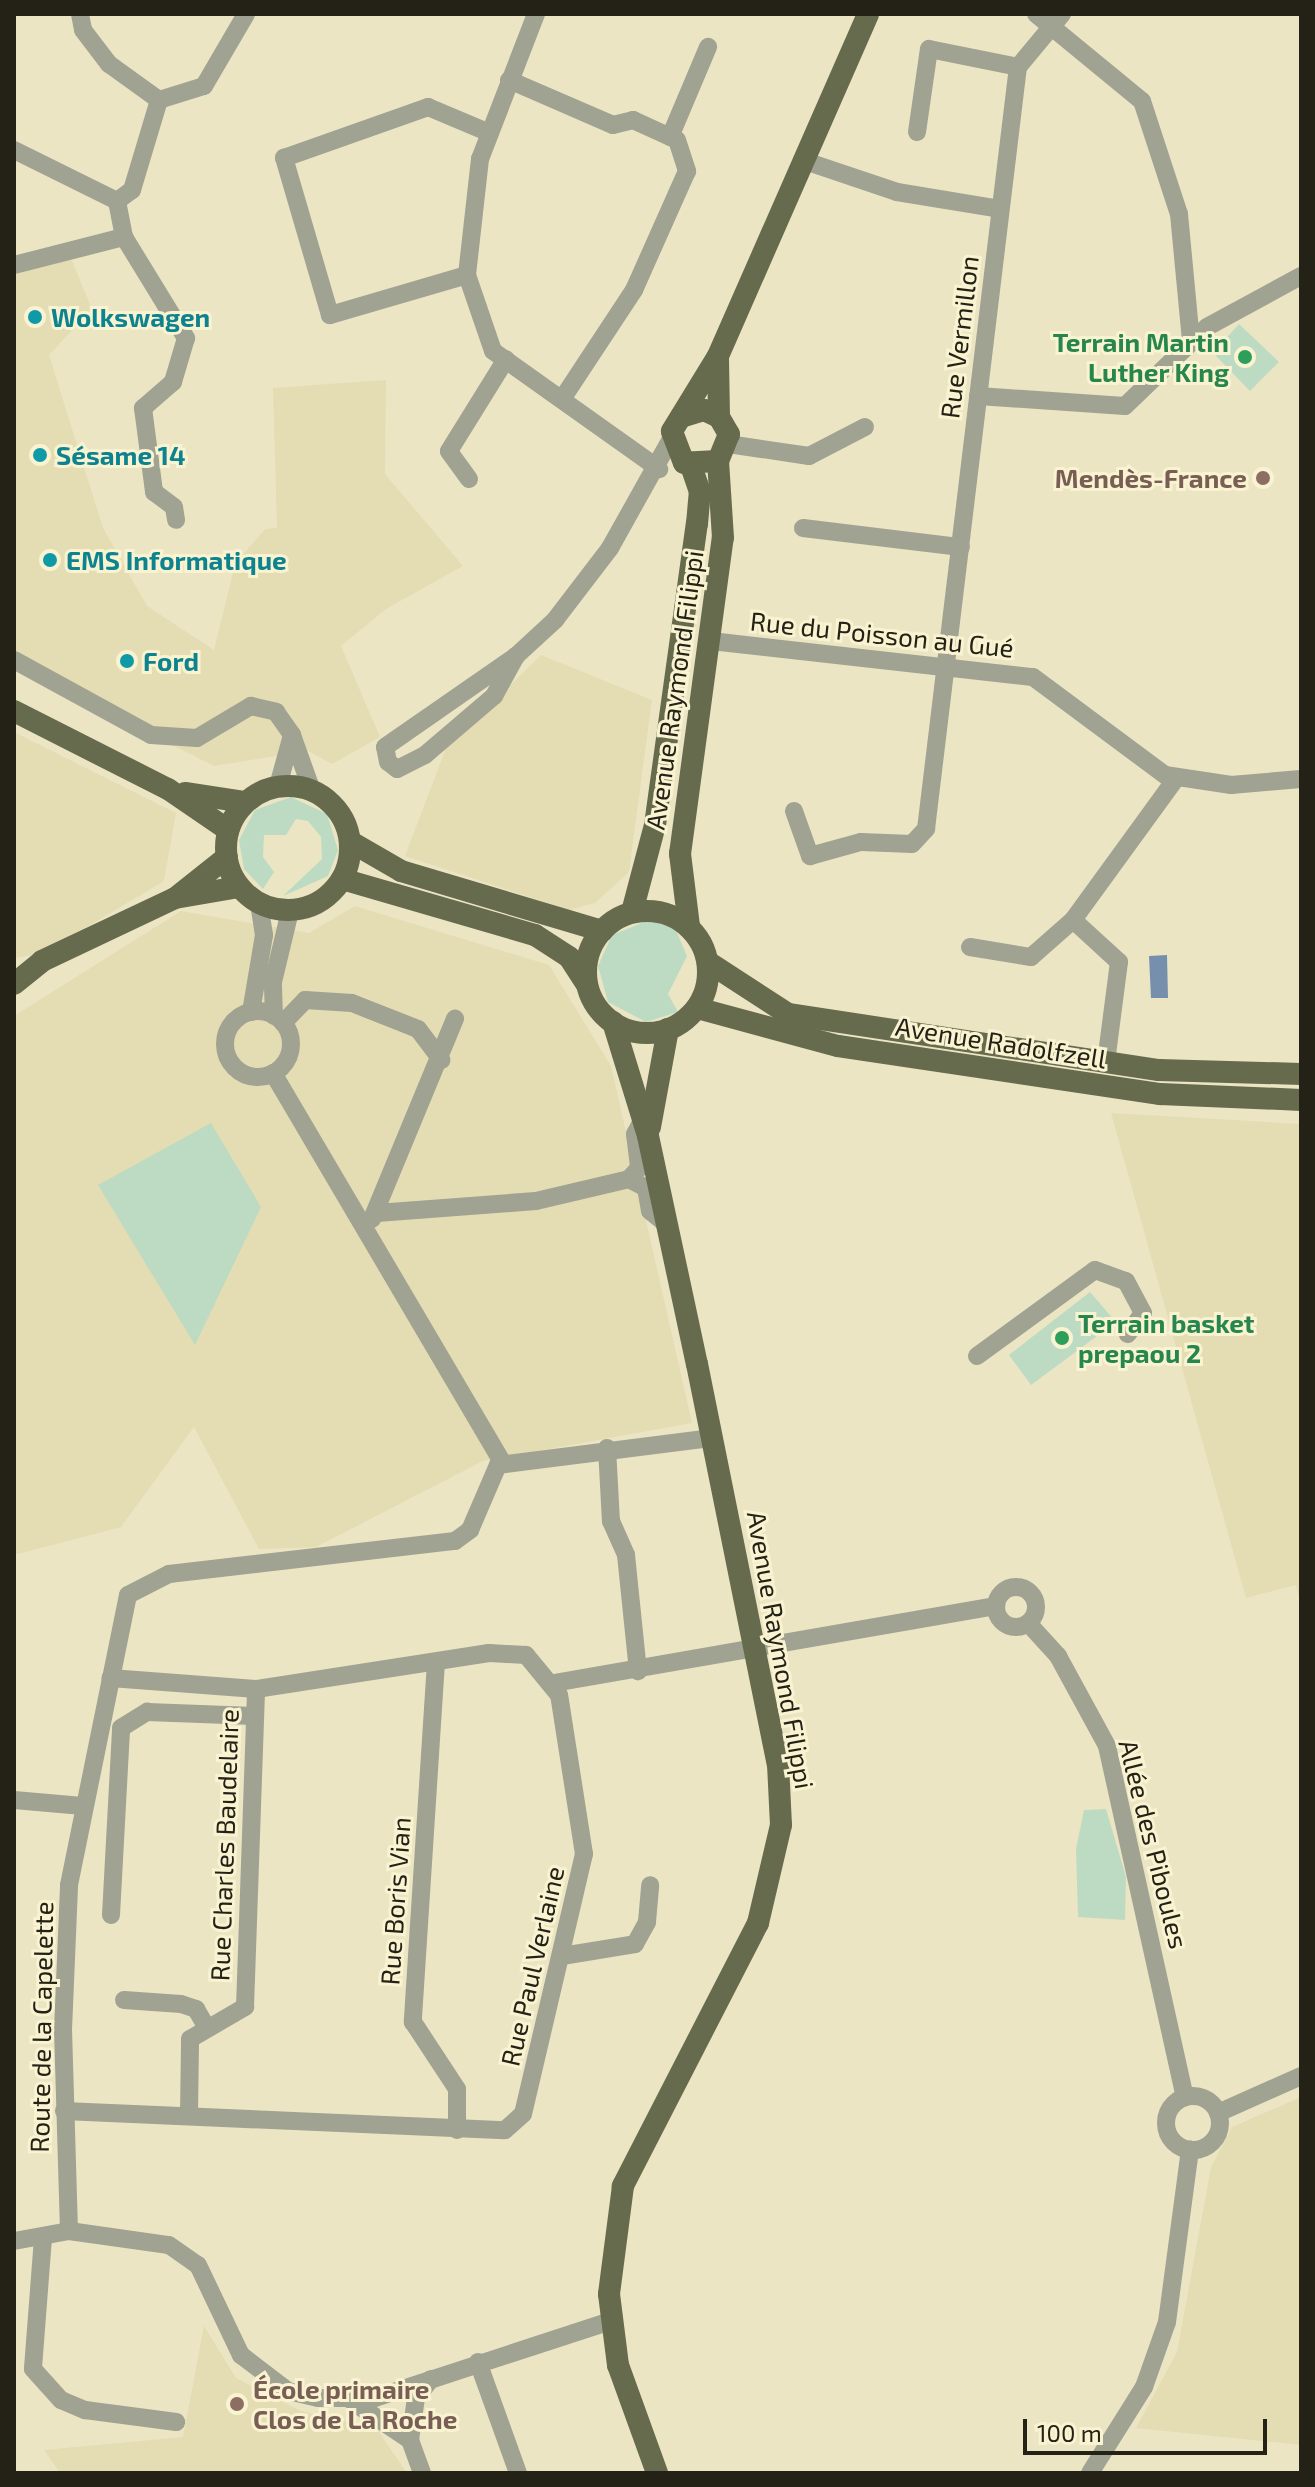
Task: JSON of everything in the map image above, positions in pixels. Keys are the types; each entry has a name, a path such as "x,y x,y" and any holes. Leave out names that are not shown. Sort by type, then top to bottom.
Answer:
{"main road":[{"path":"718,356 723,452 688,464 671,439 718,356 868,14"},
{"path":"681,417 704,410 719,417"},
{"name":"Avenue Raymond Filippi","path":"689,926 680,854 711,641 726,506 723,452"},
{"name":"Avenue Raymond Filippi","path":"632,912 655,825 697,524 700,492 688,464"},
{"path":"14,711 168,789 228,830"},
{"path":"278,786 311,788 340,812 351,842 342,879 290,911 259,904 239,887 227,857 228,830 245,802 278,786"},
{"path":"168,789 245,802"},
{"path":"351,842 401,871 602,931"},
{"path":"14,984 42,961 175,898 227,857"},
{"path":"342,879 535,935 569,957 588,987 613,1022 639,1032 668,1029 697,1008 708,962 689,926 665,913 632,912 602,931 587,962 588,987"},
{"path":"175,898 239,887"},
{"path":"14,966 42,961"},
{"name":"Avenue Radolfzell","path":"708,962 788,1014 1106,1062 1301,1074"},
{"name":"Avenue Radolfzell","path":"697,1008 838,1046 1160,1094 1301,1100"},
{"name":"Avenue Raymond Filippi","path":"613,1022 646,1128 712,1438 778,1764 781,1825 773,1871 758,1923 623,2186 613,2320 634,2424 657,2473"},
{"name":"Avenue Raymond Filippi","path":"646,1128 668,1029"}],"street":[{"path":"80,14 109,64 159,100"},
{"path":"159,100 204,86 246,14"},
{"path":"536,14 490,133 467,275 493,351 564,396 572,413 659,469 688,464"},
{"path":"1036,14 1057,20 1142,101 1179,214 1191,341"},
{"path":"917,132 929,49 1018,67 1057,20"},
{"path":"670,137 708,47"},
{"name":"Rue Vermillon","path":"794,811 810,856 861,842 912,844 926,829 1018,67"},
{"path":"509,80 613,125 633,120 670,137 687,171 634,290 564,396"},
{"path":"117,201 132,190 159,100"},
{"path":"467,275 330,315 291,203 284,158 409,110 428,107 490,133"},
{"path":"14,150 117,201"},
{"path":"802,160 897,192 1000,209"},
{"path":"117,201 124,237 186,338 173,382 143,408 154,492 174,507 176,520"},
{"path":"14,265 124,237"},
{"path":"978,396 1125,406 1191,341 1242,304 1301,276"},
{"path":"469,479 449,451 506,359"},
{"path":"723,452 809,456 865,427"},
{"path":"516,656 385,747 388,762 397,769 425,755 494,696 516,656 610,548 659,469 671,439"},
{"path":"803,528 961,547"},
{"name":"Rue du Poisson au Gué","path":"711,641 1033,677 1176,778 1231,785 1301,779"},
{"path":"14,660 151,735 197,738 251,706 276,712 292,735 311,788"},
{"path":"278,786 292,735"},
{"path":"970,947 1031,957 1073,920 1176,778"},
{"path":"259,904 264,935 251,1012 230,1026 227,1056 248,1075 273,1073 290,1050 279,1020 275,968 290,911"},
{"path":"1073,920 1119,962 1106,1062"},
{"path":"279,1020 305,1000 352,1003 418,1029 441,1060"},
{"path":"251,1012 279,1020"},
{"path":"361,1226 377,1213 455,1019"},
{"path":"273,1073 503,1463 607,1448 712,1438"},
{"path":"377,1213 536,1201 629,1179 639,1168 635,1134 646,1128"},
{"path":"629,1179 646,1188 650,1211 667,1225"},
{"path":"977,1356 1095,1270 1126,1281 1143,1313 1128,1334"},
{"path":"607,1448 611,1521 626,1555 638,1671"},
{"name":"Route de la Capelette","path":"69,2231 64,2111 64,1949 83,1806 128,1595 148,1582 455,1541 470,1530 503,1463"},
{"path":"110,1678 256,1689 508,1651 526,1655 554,1683 755,1653 996,1606 1010,1588 1028,1591 1036,1607 1028,1623 1004,1623 996,1606"},
{"name":"Allée des Piboules","path":"1028,1623 1058,1656 1107,1746 1185,2097"},
{"name":"Rue Boris Vian","path":"436,1662 413,2022 457,2089 457,2130"},
{"name":"Rue Paul Verlaine","path":"64,2111 457,2130 505,2130 518,2123 562,1956 584,1842 554,1683"},
{"name":"Rue Charles Baudelaire","path":"207,2028 245,2007 256,1689"},
{"path":"111,1915 121,1728 147,1712 254,1716"},
{"path":"14,1800 83,1806"},
{"path":"562,1956 635,1944 647,1922 650,1885"},
{"path":"124,2000 181,2004 196,2009 207,2028 190,2039 189,2115"},
{"path":"1218,2113 1301,2076"},
{"path":"1185,2097 1201,2097 1218,2113 1217,2136 1190,2150 1174,2141 1167,2125 1171,2108 1185,2097"},
{"path":"1090,2473 1144,2387 1167,2322 1190,2150"},
{"path":"14,2241 69,2231 169,2245 198,2265 241,2355 288,2391 353,2402 410,2440"},
{"path":"43,2238 33,2369 61,2400 85,2410 176,2422"},
{"path":"353,2402 613,2320"},
{"path":"478,2362 518,2473"},
{"path":"422,2473 410,2440 416,2398 431,2379"}],"shaded area":[{"path":"70,256 92,309 49,355 103,528 147,606 214,650 235,564 265,529 277,528 273,388 386,380 385,474 463,566 386,609 341,646 380,737 332,764 308,751 214,766 14,665 14,275"},
{"path":"541,655 652,700 629,872 595,903 569,910 405,856 446,748"},
{"path":"14,732 176,813 164,881 42,954 14,958"},
{"path":"355,906 549,965 611,1066 692,1423 483,1461 316,1547 259,1549 194,1427 121,1527 14,1555 14,1016 181,911 309,933"},
{"path":"1111,1113 1301,1124 1301,1606 1296,1585 1246,1598"},
{"path":"1301,2097 1301,2445 1136,2428 1177,2352 1211,2167 1232,2127"},
{"name":"École primaire Clos de La Roche","path":"204,2326 236,2378 301,2411 376,2428 407,2473 60,2473 44,2450 183,2437"}],"green space":[{"name":"Terrain Martin Luther King","path":"1239,324 1279,362 1250,391 1213,353"},
{"path":"291,797 327,814 338,850 328,876 283,896 322,859 321,837 308,821 296,819 286,835 264,835 263,857 274,872 263,889 244,869 239,840 255,810"},
{"path":"649,920 675,928 687,956 668,994 678,1012 646,1022 608,1002 598,966 612,935"},
{"path":"211,1123 261,1207 195,1345 98,1185"},
{"name":"Terrain basket prepaou 2","path":"1090,1292 1116,1322 1031,1385 1009,1355"},
{"path":"1106,1809 1126,1877 1125,1920 1078,1917 1076,1849 1084,1810"}],"water":[{"path":"1167,955 1168,998 1151,998 1149,956"}],"place":[{"name":"Wolkswagen","path":"35,317"},
{"name":"Terrain Martin Luther King","path":"1245,357"},
{"name":"Sésame 14","path":"40,455"},
{"name":"Mendès-France","path":"1263,478"},
{"name":"EMS Informatique","path":"50,560"},
{"name":"Ford","path":"127,661"},
{"name":"Terrain basket prepaou 2","path":"1062,1338"},
{"name":"École primaire Clos de La Roche","path":"237,2404"}]}
